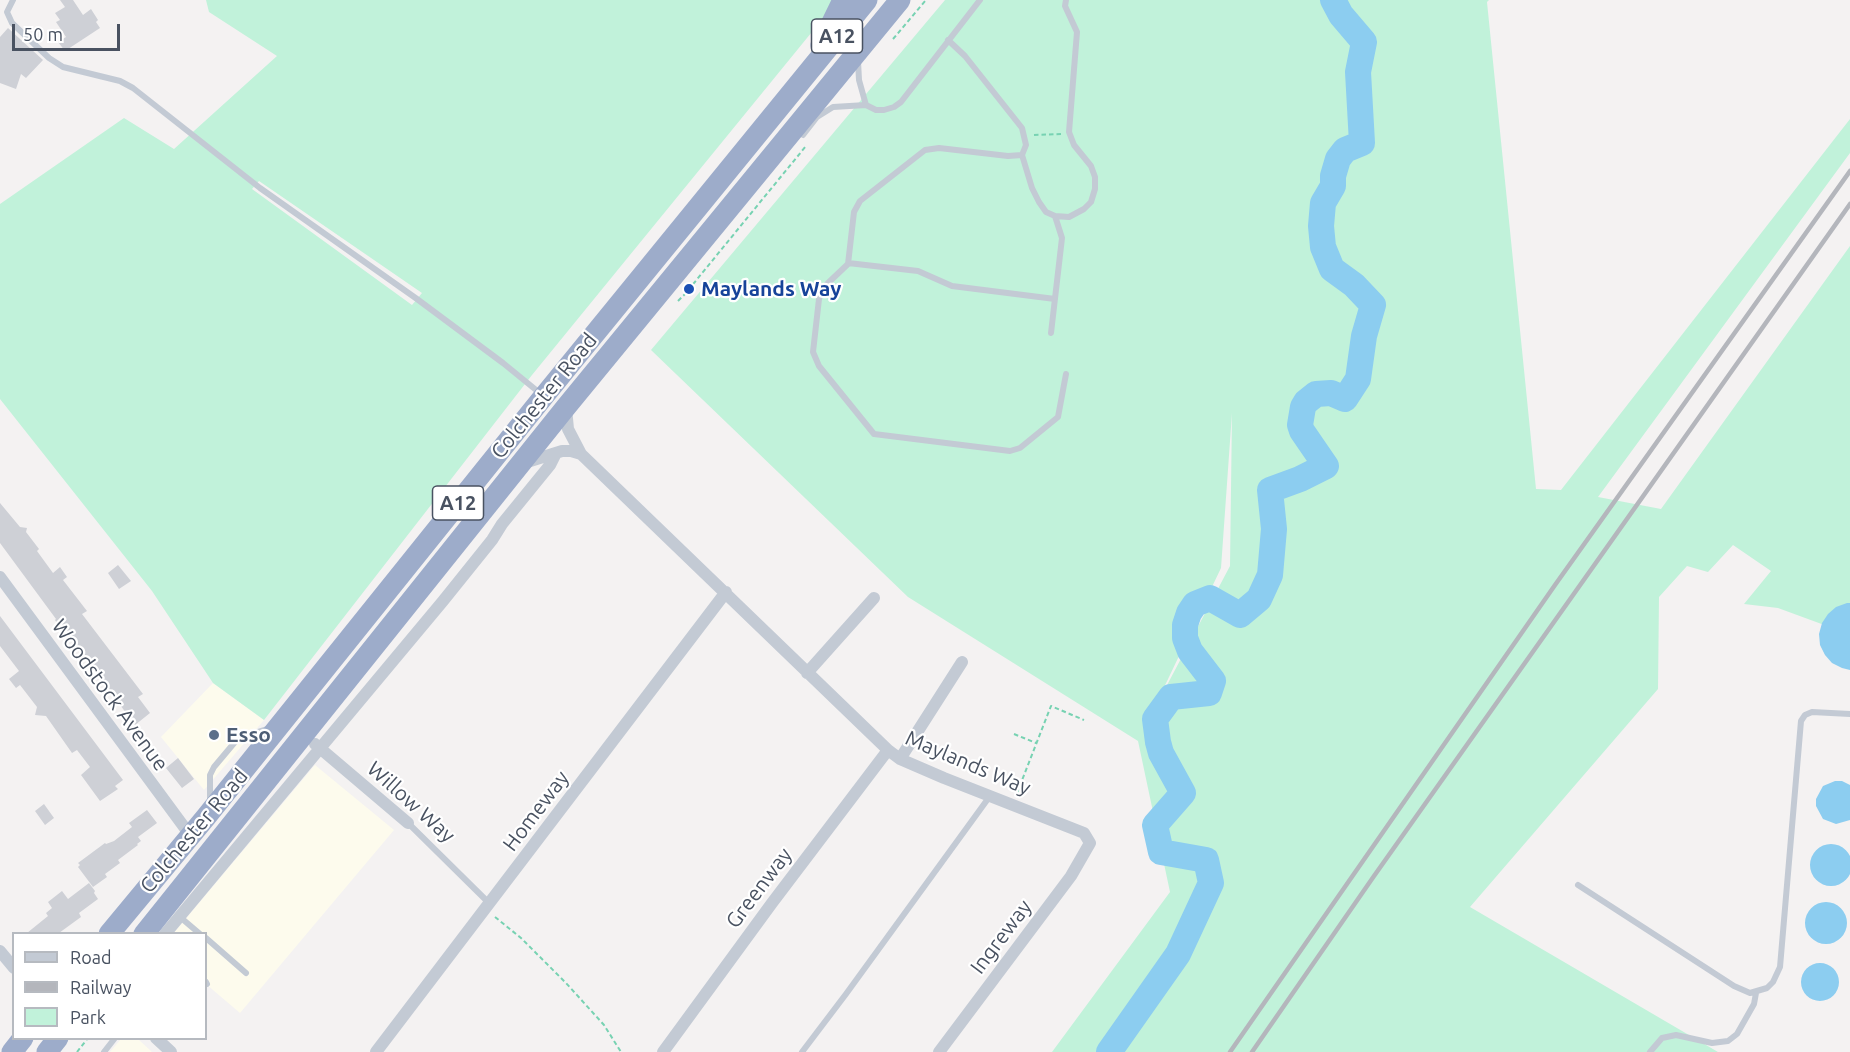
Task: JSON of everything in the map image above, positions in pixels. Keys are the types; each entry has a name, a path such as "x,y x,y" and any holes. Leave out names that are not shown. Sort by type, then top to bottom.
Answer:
{"highway":[{"name":"A12","path":"808,72 843,0"},
{"name":"Colchester Road","path":"109,932 206,817 544,396 867,0"},
{"name":"Colchester Road","path":"145,932 519,466 567,414 900,0"},
{"path":"12,1052 21,1040"},
{"path":"47,1052 56,1040"}],"street":[{"name":"Colchester Road","path":"166,932 270,811 320,747 370,690 485,549 502,524 550,465 557,452 567,414"},
{"name":"Maylands Way","path":"567,414 570,434 581,454 888,750 900,759 1084,833 1090,843"},
{"path":"519,466 567,450 581,454"},
{"name":"Woodstock Avenue","path":"0,577 190,835"},
{"name":"Homeway","path":"376,1052 726,592"},
{"path":"807,673 874,598"},
{"path":"900,759 962,662"},
{"name":"Willow Way","path":"303,734 408,823"},
{"name":"Greenway","path":"663,1052 888,750"},
{"name":"Ingreway","path":"939,1052 1071,876 1090,843"},
{"path":"0,951 12,966"},
{"path":"158,1040 171,1052"}],"lane":[{"path":"13,0 7,12 12,22 49,58 76,72 120,81 133,88 260,188 417,299 544,396"},
{"path":"798,141 818,117 832,107 866,105 876,110 884,110 901,102 980,0"},
{"path":"948,40 964,56 1022,128 1026,145 1022,155 1032,188 1046,212 1054,216 1069,217 1084,209 1091,202 1095,189 1095,177 1091,166 1074,145 1069,132 1077,32 1065,3 1057,0"},
{"path":"858,51 859,80 866,105"},
{"path":"1022,155 1008,156 932,148 918,154 860,201 856,206 848,263 844,270 822,289 819,298 813,352 819,366 873,434 1015,450 1058,417 1066,374"},
{"path":"745,192 776,163"},
{"path":"1051,333 1062,238 1054,216"},
{"path":"848,263 918,271 952,286 1055,299"},
{"path":"1578,885 1734,986 1750,993 1767,988 1773,982 1780,967 1801,721 1805,715 1812,712 1850,714"},
{"path":"802,1052 991,795"},
{"name":"Willow Way","path":"408,823 488,906"},
{"path":"180,917 199,932"},
{"path":"207,939 246,973"},
{"path":"1650,1052 1662,1038 1676,1035 1712,1043 1728,1041 1737,1034 1754,1004 1756,993"},
{"path":"104,1052 113,1040"}],"path":[{"path":"891,41 926,0"},
{"path":"1025,134 1057,135 1069,132"},
{"path":"1012,804 1051,706 1084,720"},
{"path":"1014,734 1036,743"},
{"path":"488,906 566,983 604,1025 621,1052"},
{"path":"77,1052 86,1040"}],"shaded area":[{"path":"213,683 264,720 204,790 161,737"},
{"path":"315,765 394,830 240,1013 207,985 207,932 175,932"},
{"path":"120,1040 139,1040 152,1052 110,1052"}],"green space":[{"path":"206,0 838,0 532,375 264,720 213,683 152,591 0,399 0,204 124,118 174,149 277,56 209,12","holes":["259,181 422,293 412,305 252,189"]},
{"path":"945,0 1489,0 1487,2 1536,489 1561,490 1850,119 1850,153 1598,497 1661,509 1850,246 1850,631 1827,626 1778,608 1744,604 1771,571 1733,545 1708,572 1687,566 1659,597 1658,689 1470,907 1718,1052 1052,1052 1170,892 1138,741 908,597 651,350","holes":["1232,413 1230,566 1148,721 1221,568"]}],"water":[{"path":"1850,603 1850,670 1832,663 1825,655 1820,645 1819,634 1828,614 1836,607"},
{"path":"1842,781 1850,785 1850,820 1836,824 1823,819 1816,806 1816,799 1823,786"},
{"path":"1831,844 1839,845 1851,857 1851,873 1846,880 1839,885 1831,886 1823,885 1816,880 1811,873 1810,865 1811,857 1816,850 1823,845"},
{"path":"1826,902 1834,903 1841,908 1846,915 1846,931 1841,938 1834,943 1826,944 1818,943 1811,938 1806,931 1805,923 1806,915 1811,908 1818,903"},
{"path":"1820,963 1833,969 1839,982 1833,995 1820,1001 1807,995 1801,982 1807,969"}],"building":[{"path":"60,0 73,0 83,15 91,9 100,28 65,51 58,42 66,37 56,22 60,20 55,13 65,7"},
{"path":"8,28 43,60 26,78 21,74 16,89 0,83 0,37"},
{"path":"0,503 20,527 27,528 26,532 53,573 60,567 67,577 63,580 87,611 82,614 143,694 138,697 150,713 135,725 71,639 69,640 0,543"},
{"path":"118,565 131,581 119,589 108,573"},
{"path":"0,616 123,780 115,786 118,789 100,801 81,775 90,767 77,750 72,753 46,716 35,715 37,707 20,685 16,688 9,679 19,671 0,646"},
{"path":"178,758 194,779 182,788 166,768"},
{"path":"44,804 54,818 45,825 35,811"},
{"path":"147,810 157,823 138,837 141,841 138,845 118,860 120,863 105,874 107,877 93,887 78,867 80,865 78,863 105,843 114,841 132,827 129,823"},
{"path":"89,883 98,899 79,913 81,917 60,932 28,932 48,916 46,913 52,908 48,902 62,891 68,899"}],"waterway":[{"path":"1109,1052 1178,954 1211,883 1206,860 1161,852 1155,825 1183,793 1161,753 1155,719 1171,697 1209,693 1213,681 1190,651 1185,638 1185,625 1189,613 1195,604 1210,598 1240,615 1259,599 1270,575 1274,529 1270,490 1326,466 1302,431 1300,425 1303,407 1316,394 1331,393 1345,399 1358,379 1364,336 1373,305 1354,285 1332,269 1323,247 1321,226 1323,203 1333,186 1333,176 1338,159 1345,150 1362,143 1358,72 1364,42 1341,15 1333,0"}],"railway":[{"path":"1230,1052 1555,585 1850,171"},
{"path":"1252,1052 1850,204"}],"place":[{"name":"Maylands Way","path":"689,289"},
{"name":"Esso","path":"214,735"}]}
